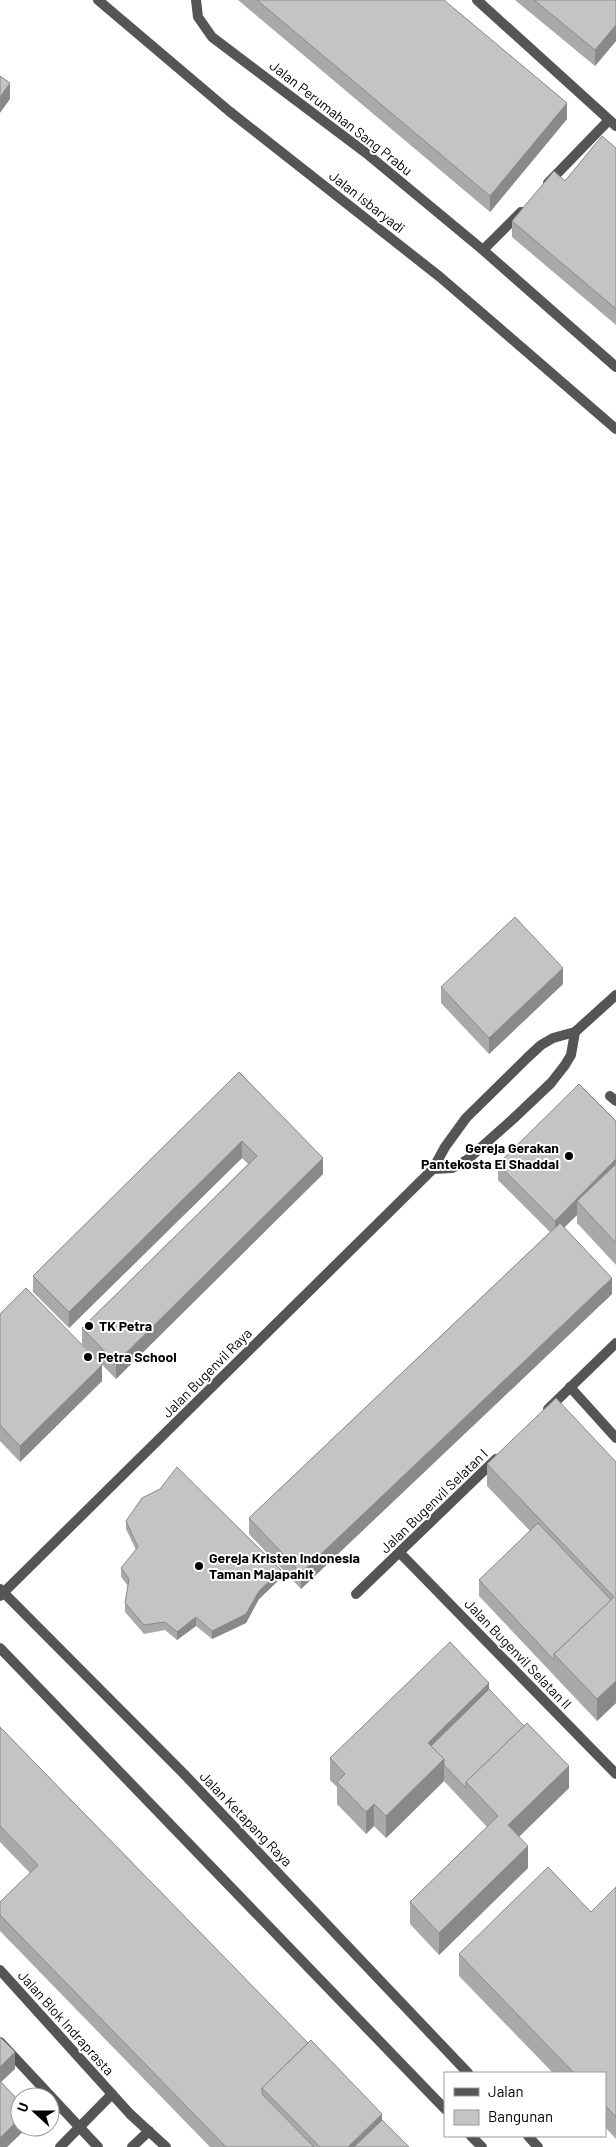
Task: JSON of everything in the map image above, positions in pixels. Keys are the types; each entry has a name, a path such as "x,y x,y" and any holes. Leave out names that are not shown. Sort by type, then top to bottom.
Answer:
{"street":[{"name":"Jalan Isbaryadi","path":"98,0 229,111 440,277 616,429"},
{"name":"Jalan Perumahan Sang Prabu","path":"196,0 198,17 212,37 366,153 483,250 616,367"},
{"path":"477,0 612,123 543,189"},
{"path":"483,250 529,202"},
{"name":"Jalan Bugenvil Raya","path":"1,1592 433,1169 445,1147 466,1118 528,1057 541,1045 553,1038 575,1032 616,995"},
{"path":"433,1169 452,1168 467,1160 519,1113 566,1065 571,1055 575,1032"},
{"path":"542,1415 616,1343"},
{"path":"570,1387 616,1438"},
{"name":"Jalan Bugenvil Selatan I","path":"356,1594 506,1450"},
{"name":"Jalan Bugenvil Selatan II","path":"400,1553 616,1774"},
{"name":"Jalan Ketapang Raya","path":"1,1592 184,1774 467,2072"},
{"path":"0,1648 444,2108"},
{"name":"Jalan Blok Indraprasta","path":"0,1970 112,2094 166,2147"},
{"path":"0,2042 98,2147"},
{"name":"Jalan Blok Indraprasta","path":"60,2147 112,2094"},
{"path":"132,2147 149,2132"},
{"path":"472,2137 482,2147"},
{"path":"529,2137 538,2147"}],"building":[{"path":"257,0 444,0 567,103 490,196"},
{"path":"534,0 616,0 616,25 595,50"},
{"path":"0,76 10,83 0,97"},
{"path":"602,136 616,148 616,309 512,221 554,171 565,181"},
{"path":"515,917 563,968 489,1038 441,987"},
{"path":"239,1072 323,1158 116,1363 82,1328 257,1156 242,1141 69,1312 33,1276"},
{"name":"Gereja Gerakan Pantekosta El Shaddai","path":"579,1084 616,1121 616,1159 555,1221 498,1164"},
{"path":"616,1164 616,1243 577,1201"},
{"path":"560,1223 612,1278 301,1573 249,1518"},
{"path":"26,1288 102,1365 20,1446 0,1425 0,1314"},
{"path":"556,1398 616,1462 616,1681 597,1699 554,1654 614,1597 487,1464"},
{"name":"Gereja Kristen Indonesia Taman Majapahit","path":"177,1467 281,1570 259,1591 246,1614 212,1631 196,1617 177,1632 165,1622 144,1625 125,1603 129,1579 121,1568 138,1547 126,1521 142,1498 160,1489"},
{"path":"538,1523 611,1600 554,1654 554,1660 479,1580"},
{"path":"450,1642 489,1683 428,1743 444,1759 386,1816 374,1804 366,1812 337,1782 345,1774 330,1758"},
{"path":"489,1689 524,1726 466,1782 466,1788 444,1765 444,1759 431,1746"},
{"path":"527,1723 569,1766 508,1825 528,1846 439,1933 410,1902 498,1816 466,1782"},
{"path":"0,1727 308,2043 262,2088 262,2094 314,2147 226,2147 0,1915 0,1902 38,1865 0,1826"},
{"path":"548,1867 591,1912 616,1887 616,2117 606,2106 606,2072 573,2072 459,1954"},
{"path":"0,2037 15,2052 0,2067"},
{"path":"311,2040 382,2114 348,2147 320,2147 262,2088"},
{"path":"0,2081 10,2092 10,2128 0,2138"},
{"path":"382,2120 409,2147 354,2147"}],"place":[{"name":"Gereja Gerakan Pantekosta El Shaddai","path":"569,1156"},
{"name":"TK Petra","path":"89,1326"},
{"name":"Petra School","path":"88,1357"},
{"name":"Gereja Kristen Indonesia Taman Majapahit","path":"199,1566"}]}
